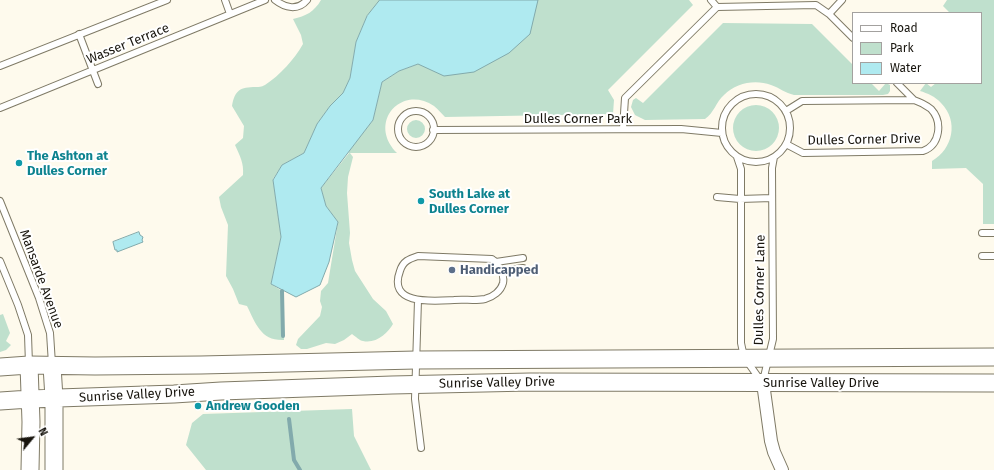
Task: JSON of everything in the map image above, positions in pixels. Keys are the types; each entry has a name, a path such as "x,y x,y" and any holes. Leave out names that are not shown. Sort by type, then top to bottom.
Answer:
{"main road":[{"name":"Sunrise Valley Drive","path":"0,367 29,365 201,365 416,360 744,357 994,357"},
{"path":"29,365 30,470"},
{"path":"52,366 54,398 54,470"},
{"name":"Sunrise Valley Drive","path":"0,401 416,384 530,382 994,383"}],"street":[{"path":"763,383 769,432 774,452 782,470"}],"lane":[{"name":"Wasser Terrace","path":"0,66 167,0"},
{"path":"225,0 230,14"},
{"name":"Wasser Terrace","path":"0,108 230,14 254,2 265,0"},
{"path":"275,0 288,8 304,4 308,0"},
{"path":"711,0 717,7"},
{"path":"829,14 842,0"},
{"path":"623,130 625,98 717,7 816,5 829,14 852,37"},
{"path":"79,34 98,84"},
{"name":"Dulles Corner Drive","path":"786,144 803,153 927,150 934,143 937,136 937,119 932,110 914,100 898,84"},
{"path":"756,94 768,96 778,102 786,111 790,122 790,133 781,152 774,157 755,162 737,157 724,142 722,121 727,110 734,101 745,95 756,94"},
{"name":"Dulles Corner Drive","path":"786,111 802,101 914,100"},
{"path":"411,111 418,111 426,114 431,120 434,130 431,139 426,144 419,147 412,147 401,140 398,128 399,121 411,111"},
{"name":"Dulles Corner Park","path":"434,130 681,129 722,133"},
{"name":"Dulles Corner Lane","path":"737,157 741,169 741,343 744,357 763,383"},
{"name":"Dulles Corner Lane","path":"763,383 773,339 772,168 774,157"},
{"path":"717,198 772,198"},
{"name":"Mansarde Avenue","path":"0,201 39,298 50,333 52,366"},
{"path":"982,233 994,233"},
{"path":"424,256 488,258 496,262 502,272 503,282 497,293 485,299 418,300 403,292 397,285 397,277 406,260 424,256"},
{"path":"982,256 994,256"},
{"path":"496,262 523,258"},
{"path":"0,261 18,305 28,335 29,365"},
{"path":"502,272 523,268"},
{"path":"418,300 415,399 421,448"}],"green space":[{"path":"321,0 380,0 367,16 356,42 350,78 343,93 330,106 317,124 304,153 282,165 273,179 281,237 271,284 282,291 284,340 276,340 270,338 260,330 247,306 239,304 226,276 228,225 219,197 243,175 242,163 235,145 243,138 244,126 232,106 235,96 239,90 265,85 286,67 303,44 301,35 293,19 309,13 316,8"},
{"path":"538,0 689,0 693,5 608,90 614,100 613,114 445,117 434,106 422,100 410,100 400,103 392,110 387,119 385,130 389,141 397,153 350,153 353,157 348,177 347,193 350,233 349,243 355,271 373,299 386,311 393,324 385,334 372,341 362,341 352,334 335,344 326,343 307,349 301,349 296,345 298,339 320,316 322,307 320,301 321,291 328,283 338,222 326,206 321,188 373,120 382,82 399,71 418,64"},
{"path":"947,0 994,0 994,224 983,224 983,184 966,168 932,169 932,161 939,156 949,142 952,126 947,110 941,103 937,99 920,91 925,84 931,87 935,84 982,84 982,12 949,12 943,6"},
{"path":"723,23 812,24 852,64 852,84 872,84 879,91 885,84 890,85 890,91 888,94 883,95 794,95 765,83 746,83 729,91 721,98 711,114 705,119 645,120 635,115 631,107 633,100 636,98 643,103"},
{"path":"761,105 773,111 778,119 778,137 773,145 765,150 751,151 739,145 734,137 733,123 739,111 747,106"},
{"path":"412,120 420,120 425,125 423,136 420,138 412,138 407,133 407,125"},
{"path":"3,314 10,333 6,341 11,345 6,350 0,352 0,315"},
{"path":"352,409 354,436 371,470 206,470 186,445 192,423 203,414"}],"water":[{"path":"380,0 538,0 530,34 509,53 474,72 444,76 418,64 399,71 382,82 373,120 321,188 326,206 338,222 329,262 320,285 296,297 271,284 281,237 273,180 282,165 304,153 317,124 330,106 343,93 350,78 356,42 367,16"},
{"path":"139,232 143,237 143,242 117,252 117,250 115,250 113,242"}],"waterway":[{"path":"282,291 283,336"},
{"path":"289,419 294,460 300,470"}],"place":[{"name":"The Ashton at Dulles Corner","path":"19,163"},
{"name":"South Lake at Dulles Corner","path":"421,201"},
{"name":"Handicapped","path":"452,270"},
{"name":"Andrew Gooden","path":"198,406"}]}
